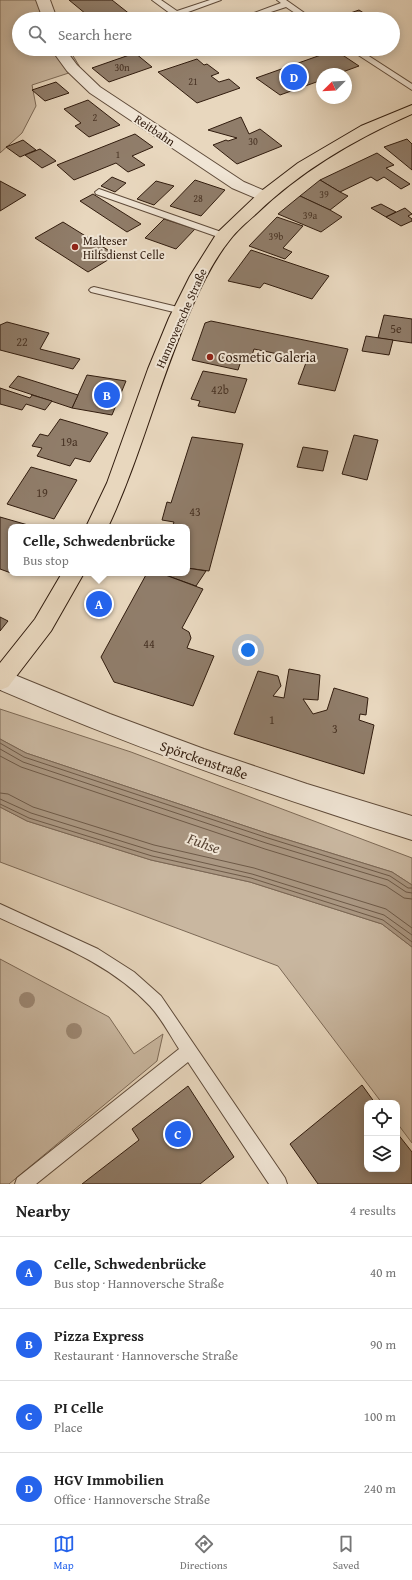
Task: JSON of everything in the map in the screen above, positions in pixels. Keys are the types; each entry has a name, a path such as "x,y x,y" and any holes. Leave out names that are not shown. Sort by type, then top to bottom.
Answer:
{"main road":[{"name":"Hannoversche Straße","path":"99,524 111,500 166,347 201,272 224,236 264,196 293,173 327,150 388,119 412,109"},
{"path":"0,680 43,625 71,576"}],"street":[{"path":"43,0 47,12"},
{"name":"Reitbahn","path":"63,56 72,68 95,90 238,185 264,196"},
{"name":"Spörckenstraße","path":"0,680 65,708 195,758 412,828"}],"lane":[{"path":"156,0 173,12"},
{"path":"182,12 217,0"},
{"path":"259,12 284,2 298,12"},
{"path":"364,56 412,88"},
{"path":"99,192 224,236"},
{"path":"94,290 182,311"},
{"path":"0,911 93,954 129,977 156,1001 279,1184"},
{"path":"23,1184 189,1051"}],"shaded area":[{"path":"0,0 43,0 47,12 12,12 12,56 73,56 81,69 32,85 36,106 22,133 0,153"},
{"path":"0,709 131,752 412,858 412,885 392,872 269,834 26,753 0,739"},
{"path":"0,807 27,821 151,860 250,882 382,924 412,947 412,1143 400,1127 400,1100 380,1100 278,966 0,862"},
{"path":"0,959 109,1017 134,1054 163,1034 157,1061 9,1184 0,1184"}],"water":[{"name":"Fuhse","path":"0,739 26,753 269,834 392,872 412,885 412,947 382,924 250,882 151,860 27,821 0,807"}],"building":[{"path":"69,0 112,0 127,12 84,12"},
{"path":"126,56 139,56 152,67 109,82 92,68"},
{"path":"318,56 344,56 359,66 352,69 316,68 316,82 280,95 256,78"},
{"path":"197,59 204,65 207,64 219,73 211,76 219,82 229,79 240,88 197,103 158,72"},
{"path":"56,82 69,93 45,101 32,90"},
{"path":"88,100 120,125 89,137 75,126 81,123 64,109"},
{"path":"241,117 249,134 260,129 282,146 237,164 213,145 237,138 208,130"},
{"path":"135,134 153,147 132,156 145,165 128,172 116,163 74,180 57,165"},
{"path":"407,139 412,144 412,170 384,147"},
{"path":"23,140 36,150 20,157 6,147"},
{"path":"40,149 56,161 42,168 25,155"},
{"path":"377,153 394,165 386,168 410,184 401,189 384,177 377,181 371,177 340,192 320,180"},
{"path":"112,177 126,183 115,192 101,186"},
{"path":"195,180 225,190 201,216 170,206"},
{"path":"320,180 348,196 330,210 300,196"},
{"path":"0,181 26,195 0,211"},
{"path":"156,181 174,186 154,205 137,199"},
{"path":"93,194 141,224 127,232 80,201"},
{"path":"300,196 342,217 321,232 278,214"},
{"path":"381,204 396,212 386,217 371,208"},
{"path":"405,208 412,214 408,216 412,219 412,221 401,226 386,217"},
{"path":"277,217 303,226 283,248 292,252 285,259 249,246"},
{"path":"164,219 195,229 176,249 145,238"},
{"name":"Malteser Hilfsdienst Celle","path":"63,222 116,255 88,272 35,238"},
{"path":"251,250 329,276 312,299 264,283 260,288 228,281"},
{"path":"384,315 412,319 412,343 378,338"},
{"path":"211,321 348,349 335,391 298,384 307,360 254,349 250,362 241,361 238,370 192,360 205,323"},
{"path":"7,322 49,333 40,349 80,359 73,369 0,350 0,325"},
{"path":"366,336 393,340 389,355 362,351"},
{"path":"203,371 247,379 235,413 198,406 200,401 191,399"},
{"path":"87,375 126,381 112,415 72,408"},
{"path":"18,376 78,395 72,408 9,387"},
{"path":"0,388 30,398 32,395 52,401 45,410 26,404 22,410 0,404"},
{"path":"60,419 108,433 90,462 75,458 70,466 37,456 42,448 32,446 40,434 48,436"},
{"path":"354,435 378,440 367,480 342,474"},
{"path":"192,437 243,444 209,571 190,568 190,524 173,524 174,522 162,520 167,502 171,503"},
{"path":"303,447 328,451 323,471 297,467"},
{"path":"31,467 77,480 54,519 7,504"},
{"path":"0,517 24,524 8,524 8,572 0,569"},
{"path":"190,568 206,571 196,586 168,576 190,576"},
{"path":"145,576 168,576 203,589 182,628 189,632 191,638 187,648 214,656 193,706 114,682 101,657"},
{"path":"0,617 8,621 0,631"},
{"path":"289,669 320,675 318,700 303,699 313,714 327,710 334,688 368,698 366,715 360,714 359,720 374,725 364,774 234,734 258,671 278,676 281,686 273,696 284,698"},
{"path":"362,1085 373,1100 364,1100 364,1172 400,1172 400,1137 412,1152 412,1184 318,1184 290,1144"},
{"path":"188,1086 234,1157 200,1184 82,1184 139,1140 132,1129"}],"place":[{"name":"HGV Immobilien","path":"294,77"},
{"name":"Malteser Hilfsdienst Celle","path":"75,247"},
{"name":"Cosmetic Galeria","path":"210,357"},
{"name":"Pizza Express","path":"107,395"},
{"name":"Celle, Schwedenbrücke","path":"99,604"},
{"name":"PI Celle","path":"178,1134"}]}
